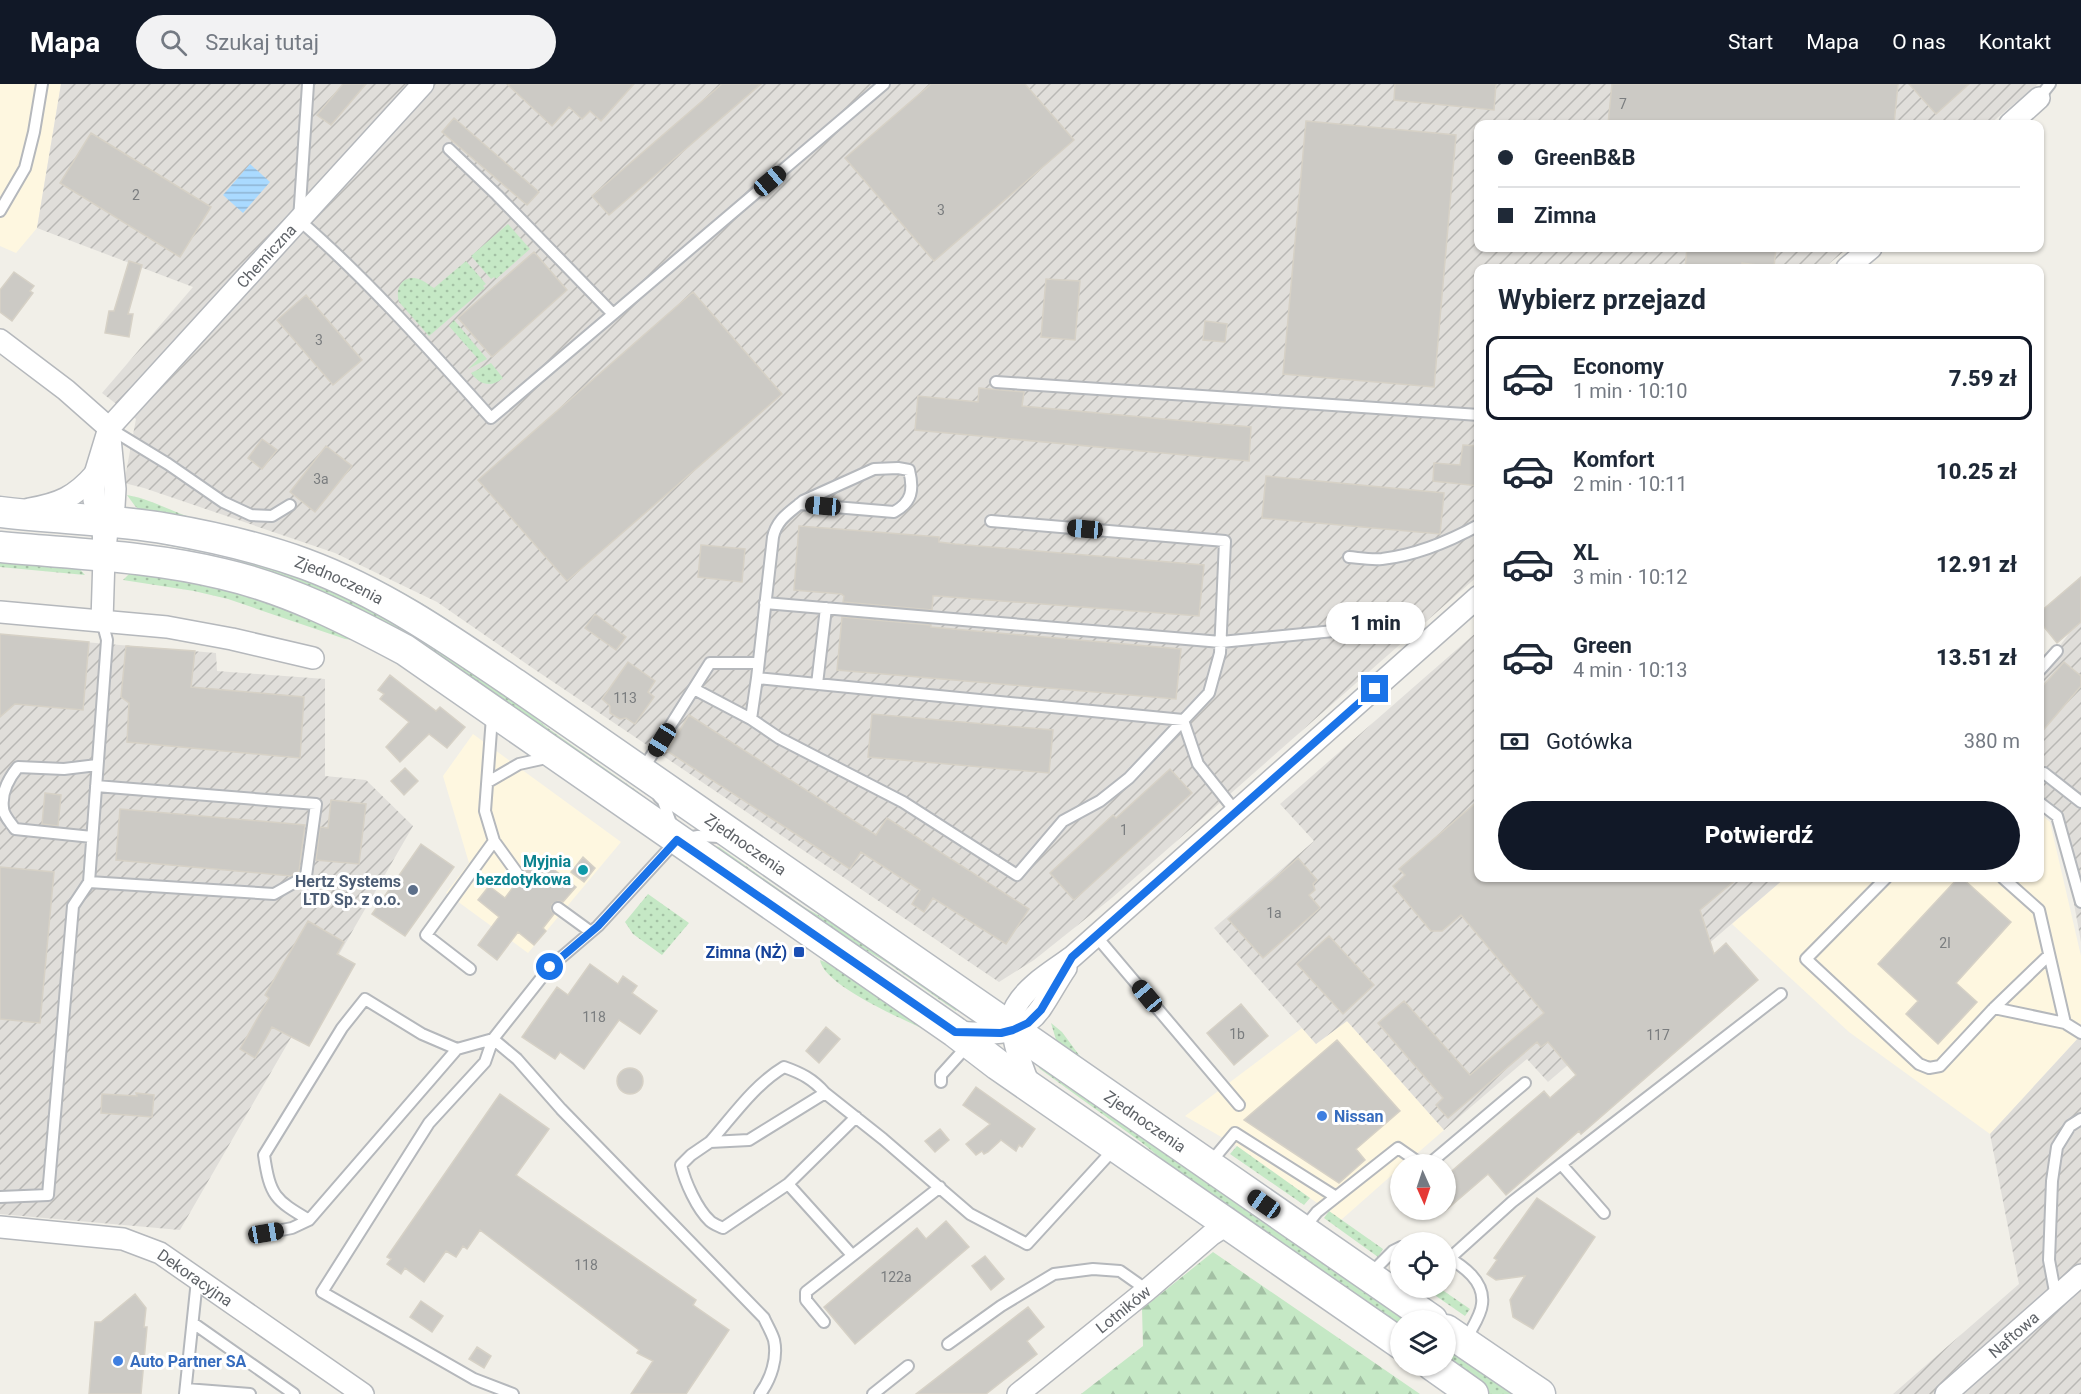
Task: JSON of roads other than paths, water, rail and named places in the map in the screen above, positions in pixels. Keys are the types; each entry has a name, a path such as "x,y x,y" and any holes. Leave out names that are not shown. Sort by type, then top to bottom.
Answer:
{"main road":[{"name":"Zjednoczenia","path":"3,512 167,528 260,550 305,564 418,619 474,655 1417,1310"},
{"name":"Zjednoczenia","path":"0,547 172,564 224,574 297,598 353,622 405,650 1390,1336"},
{"path":"1456,1337 1540,1394"},
{"path":"1448,1376 1473,1394"}],"street":[{"name":"Chemiczna","path":"112,557 105,522 94,500 95,474 109,428 423,84"},
{"path":"2014,120 2045,91"},
{"path":"1852,264 1866,252"},
{"path":"0,340 66,390 109,428"},
{"name":"Chemiczna","path":"105,522 114,506 115,489 109,428"},
{"name":"Chemiczna","path":"3,512 46,506 68,499 83,488 95,474"},
{"path":"102,621 112,557"},
{"path":"1030,1087 1018,1059 1013,1030 1013,1015 1023,996 1096,936 1474,600"},
{"path":"0,612 167,627 314,658"},
{"path":"962,1038 1013,1030"},
{"name":"Lotników","path":"1017,1394 1147,1290 1211,1235 1228,1224"},
{"name":"Dekoracyjna","path":"0,1227 123,1239 160,1253 363,1394"},
{"name":"Naftowa","path":"1946,1394 2081,1275"}],"lane":[{"path":"0,211 25,168 42,84"},
{"path":"308,84 299,220 338,254 412,330 490,418 884,84"},
{"path":"449,149 613,314"},
{"path":"996,382 1474,415"},
{"path":"109,428 168,464 223,502 251,515 272,516 290,505"},
{"path":"751,719 776,524 799,504 873,469 909,470 911,494 906,506 894,512 799,504"},
{"path":"694,689 751,719 779,738 903,802 1017,875 1064,821 1100,801 1129,778 1209,693 1220,653 1225,542 991,521"},
{"path":"1349,557 1380,560 1418,553 1440,545 1474,528"},
{"path":"765,603 1221,642 1344,630"},
{"path":"818,684 826,608"},
{"path":"0,1197 48,1194 73,906 89,882 107,640 102,621"},
{"path":"2044,666 2057,651"},
{"path":"677,840 663,801 632,765 694,689 710,663 758,663"},
{"path":"757,678 1183,720"},
{"path":"492,710 485,811 494,841 520,877"},
{"path":"1183,720 1198,764 1236,812"},
{"path":"488,782 519,764 557,756"},
{"path":"92,837 15,829 3,808 6,785 18,767 64,769 98,765"},
{"path":"2044,773 2081,802"},
{"path":"89,882 274,894 306,876 316,804 96,786"},
{"path":"2044,806 2058,816 2081,902"},
{"path":"513,1394 474,1379 322,1292 429,1124 485,1062 492,1039 550,967 591,932 677,840 712,835 743,842"},
{"path":"470,969 426,935 494,841"},
{"path":"1882,882 1806,959 1919,1064 1929,1068 1940,1066 1994,1008 2049,955"},
{"path":"2007,882 2038,910 2065,1023"},
{"path":"558,908 591,932"},
{"path":"1096,936 1239,1105"},
{"path":"1456,1250 1512,1202 1781,994"},
{"path":"309,1220 282,1204 268,1181 264,1155 342,1028 365,999 422,1034 458,1049"},
{"path":"1994,1008 2065,1023 2081,1033"},
{"path":"941,1082 941,1075 962,1038"},
{"path":"266,1233 292,1228 309,1220 458,1049 492,1039"},
{"path":"492,1039 517,1059 561,1109 764,1318 774,1339 774,1361 767,1384 760,1394"},
{"path":"856,1117 788,1184 723,1228 710,1221 685,1183 681,1165 691,1155 710,1143 756,1089 772,1074 784,1067 799,1072 815,1082 825,1093 856,1117 940,1187 970,1214 1027,1244 1116,1147"},
{"path":"1441,1154 1525,1083"},
{"path":"710,1143 749,1140 825,1093"},
{"path":"2056,1297 2049,1260 2052,1181 2057,1147 2070,1126 2081,1119"},
{"path":"1208,1165 1235,1133 1336,1197"},
{"path":"1390,1154 1398,1148 1407,1154"},
{"path":"1302,1231 1313,1215 1390,1154"},
{"path":"1561,1164 1604,1213"},
{"path":"788,1184 852,1255"},
{"path":"824,1322 806,1300 806,1292 940,1187"},
{"path":"1368,1276 1390,1254"},
{"path":"1456,1262 1466,1268 1477,1282 1482,1295 1482,1306 1456,1335"},
{"path":"948,1344 1001,1306 1054,1274 1093,1269 1120,1271 1147,1290"},
{"path":"198,1280 185,1392 250,1394"},
{"path":"193,1323 294,1394"},
{"path":"873,1394 908,1366"}],"water":[{"path":"250,164 270,182 243,213 223,195"}],"place":[{"name":"Myjnia bezdotykowa","path":"583,870"},
{"name":"Hertz Systems LTD Sp. z o.o.","path":"413,890"},
{"name":"Zimna (NŻ)","path":"799,952"},
{"name":"Nissan","path":"1322,1116"},
{"name":"Auto Partner SA","path":"118,1361"}]}
